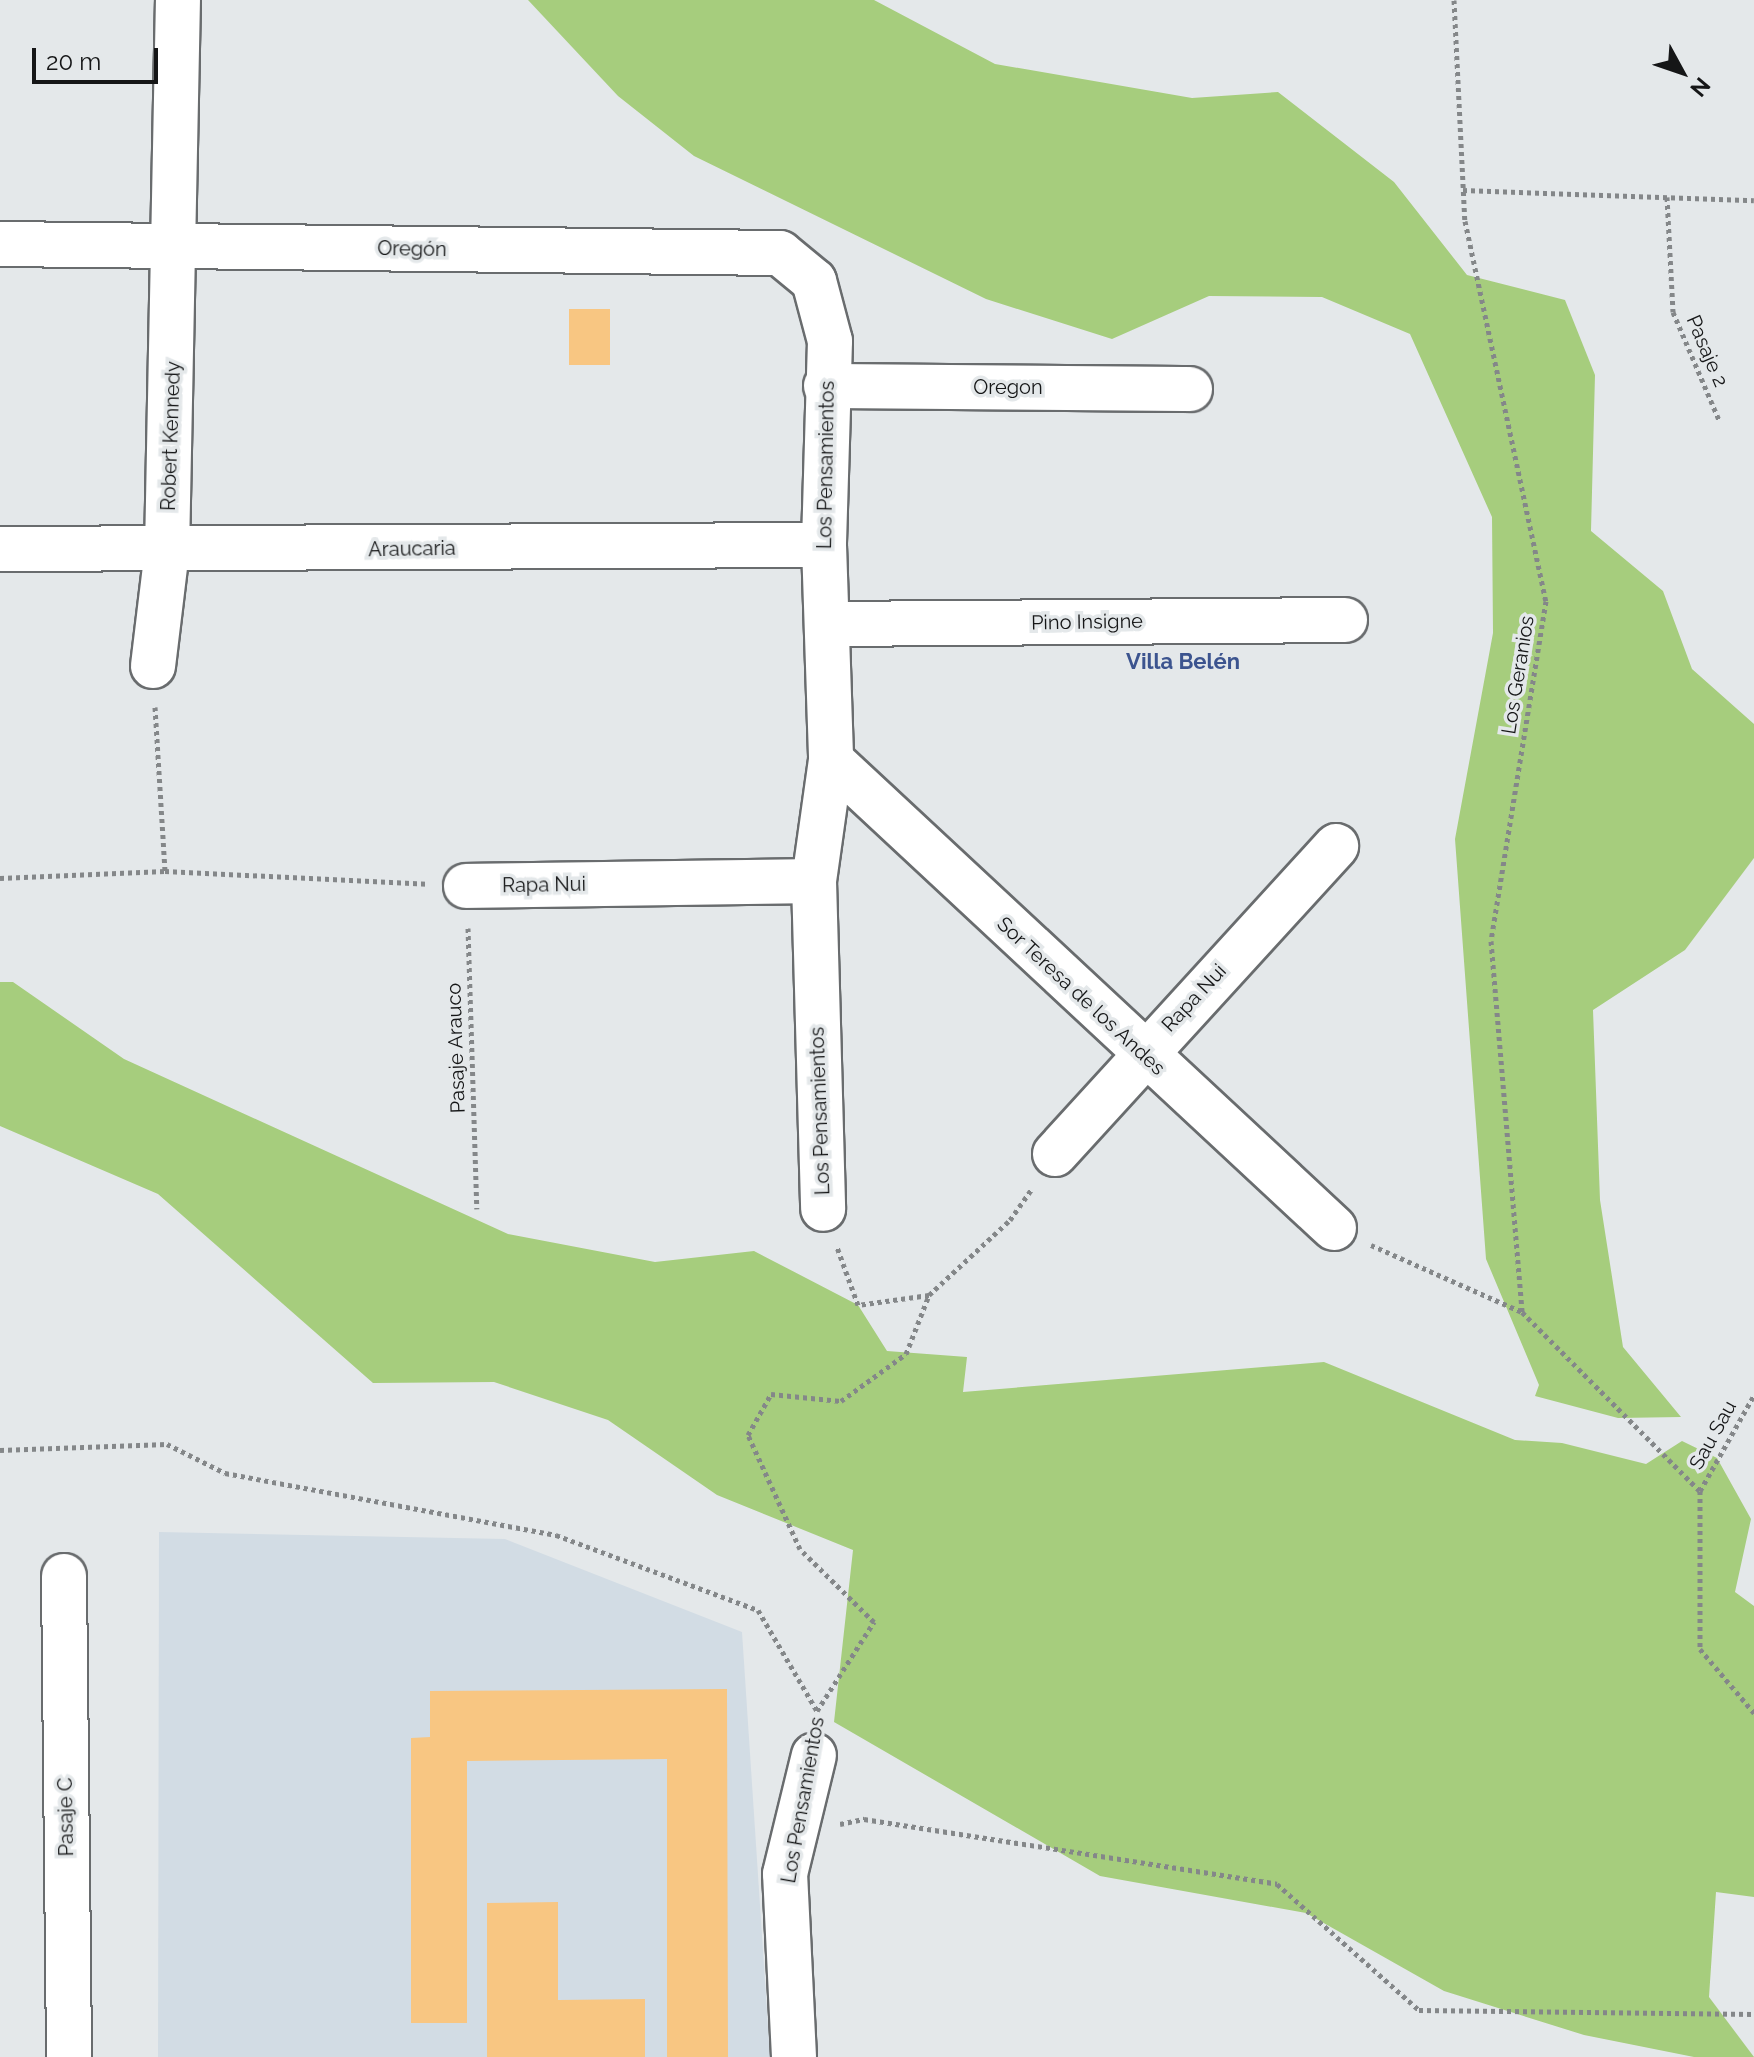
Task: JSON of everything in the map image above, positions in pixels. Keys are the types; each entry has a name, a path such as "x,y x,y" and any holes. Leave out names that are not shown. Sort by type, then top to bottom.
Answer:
{"street":[{"name":"Robert Kennedy","path":"153,666 167,551 176,247 178,0"},
{"name":"Oregón","path":"0,244 780,253 814,281"},
{"name":"Los Pensamientos","path":"814,281 830,341 826,386 824,545 831,760 814,881 823,1209"},
{"name":"Oregon","path":"826,386 1190,389"},
{"name":"Araucaria","path":"0,549 167,551 824,545"},
{"name":"Pino Insigne","path":"828,624 1345,620"},
{"name":"Sor Teresa de los Andes","path":"831,760 1142,1054 1334,1228"},
{"name":"Rapa Nui","path":"1055,1154 1142,1054 1336,846"},
{"name":"Rapa Nui","path":"466,886 814,881"},
{"name":"Pasaje C","path":"64,1576 69,2057"},
{"name":"Los Pensamientos","path":"794,2057 785,1874 814,1755"}],"path":[{"name":"Los Geranios","path":"1454,0 1463,190 1546,601 1491,941 1522,1312"},
{"path":"1463,190 1754,200"},
{"name":"Pasaje 2","path":"1667,197 1673,312 1719,420"},
{"path":"153,666 165,871"},
{"path":"0,878 165,871 466,886"},
{"name":"Pasaje Arauco","path":"466,886 477,1209"},
{"path":"929,1295 1010,1220 1055,1154"},
{"name":"Los Pensamientos","path":"814,1755 817,1711 874,1622 800,1549 748,1435 771,1394 841,1401 906,1354 929,1295 858,1305 823,1209"},
{"path":"1334,1228 1522,1312 1700,1491 1700,1649 1754,1713"},
{"name":"Sau Sau","path":"1700,1491 1754,1395"},
{"path":"0,1450 167,1444 225,1473 556,1535 758,1610 817,1711"},
{"path":"795,1832 864,1819 1277,1884 1419,2010 1754,2014"}],"shaded area":[{"path":"159,1532 505,1539 742,1632 770,2057 158,2057"}],"green space":[{"path":"528,0 874,0 995,64 1192,98 1278,92 1394,182 1467,275 1565,300 1595,375 1591,531 1663,591 1692,669 1754,724 1754,858 1685,950 1593,1010 1600,1200 1623,1347 1681,1417 1618,1418 1535,1396 1539,1385 1486,1259 1455,839 1493,633 1492,517 1410,334 1322,297 1209,296 1112,339 986,299 694,156 618,96"},
{"path":"0,982 13,982 124,1059 508,1234 655,1262 754,1251 858,1305 887,1351 967,1357 963,1392 1324,1362 1515,1440 1562,1443 1646,1464 1682,1441 1717,1458 1751,1519 1735,1592 1754,1606 1754,1897 1716,1892 1709,1997 1754,2057 1694,2057 1584,2035 1444,1991 1306,1913 1100,1876 834,1722 853,1550 717,1495 608,1420 494,1382 373,1383 158,1194 0,1126"}],"building":[{"path":"569,309 610,309 610,365 569,365"},
{"path":"727,1689 728,2057 667,2057 667,1759 467,1761 467,2023 411,2023 411,1738 430,1737 430,1691"},
{"path":"558,1902 558,2000 645,1999 645,2057 487,2057 487,1903"}],"district":[{"name":"Villa Belén","path":"1183,662"}]}
